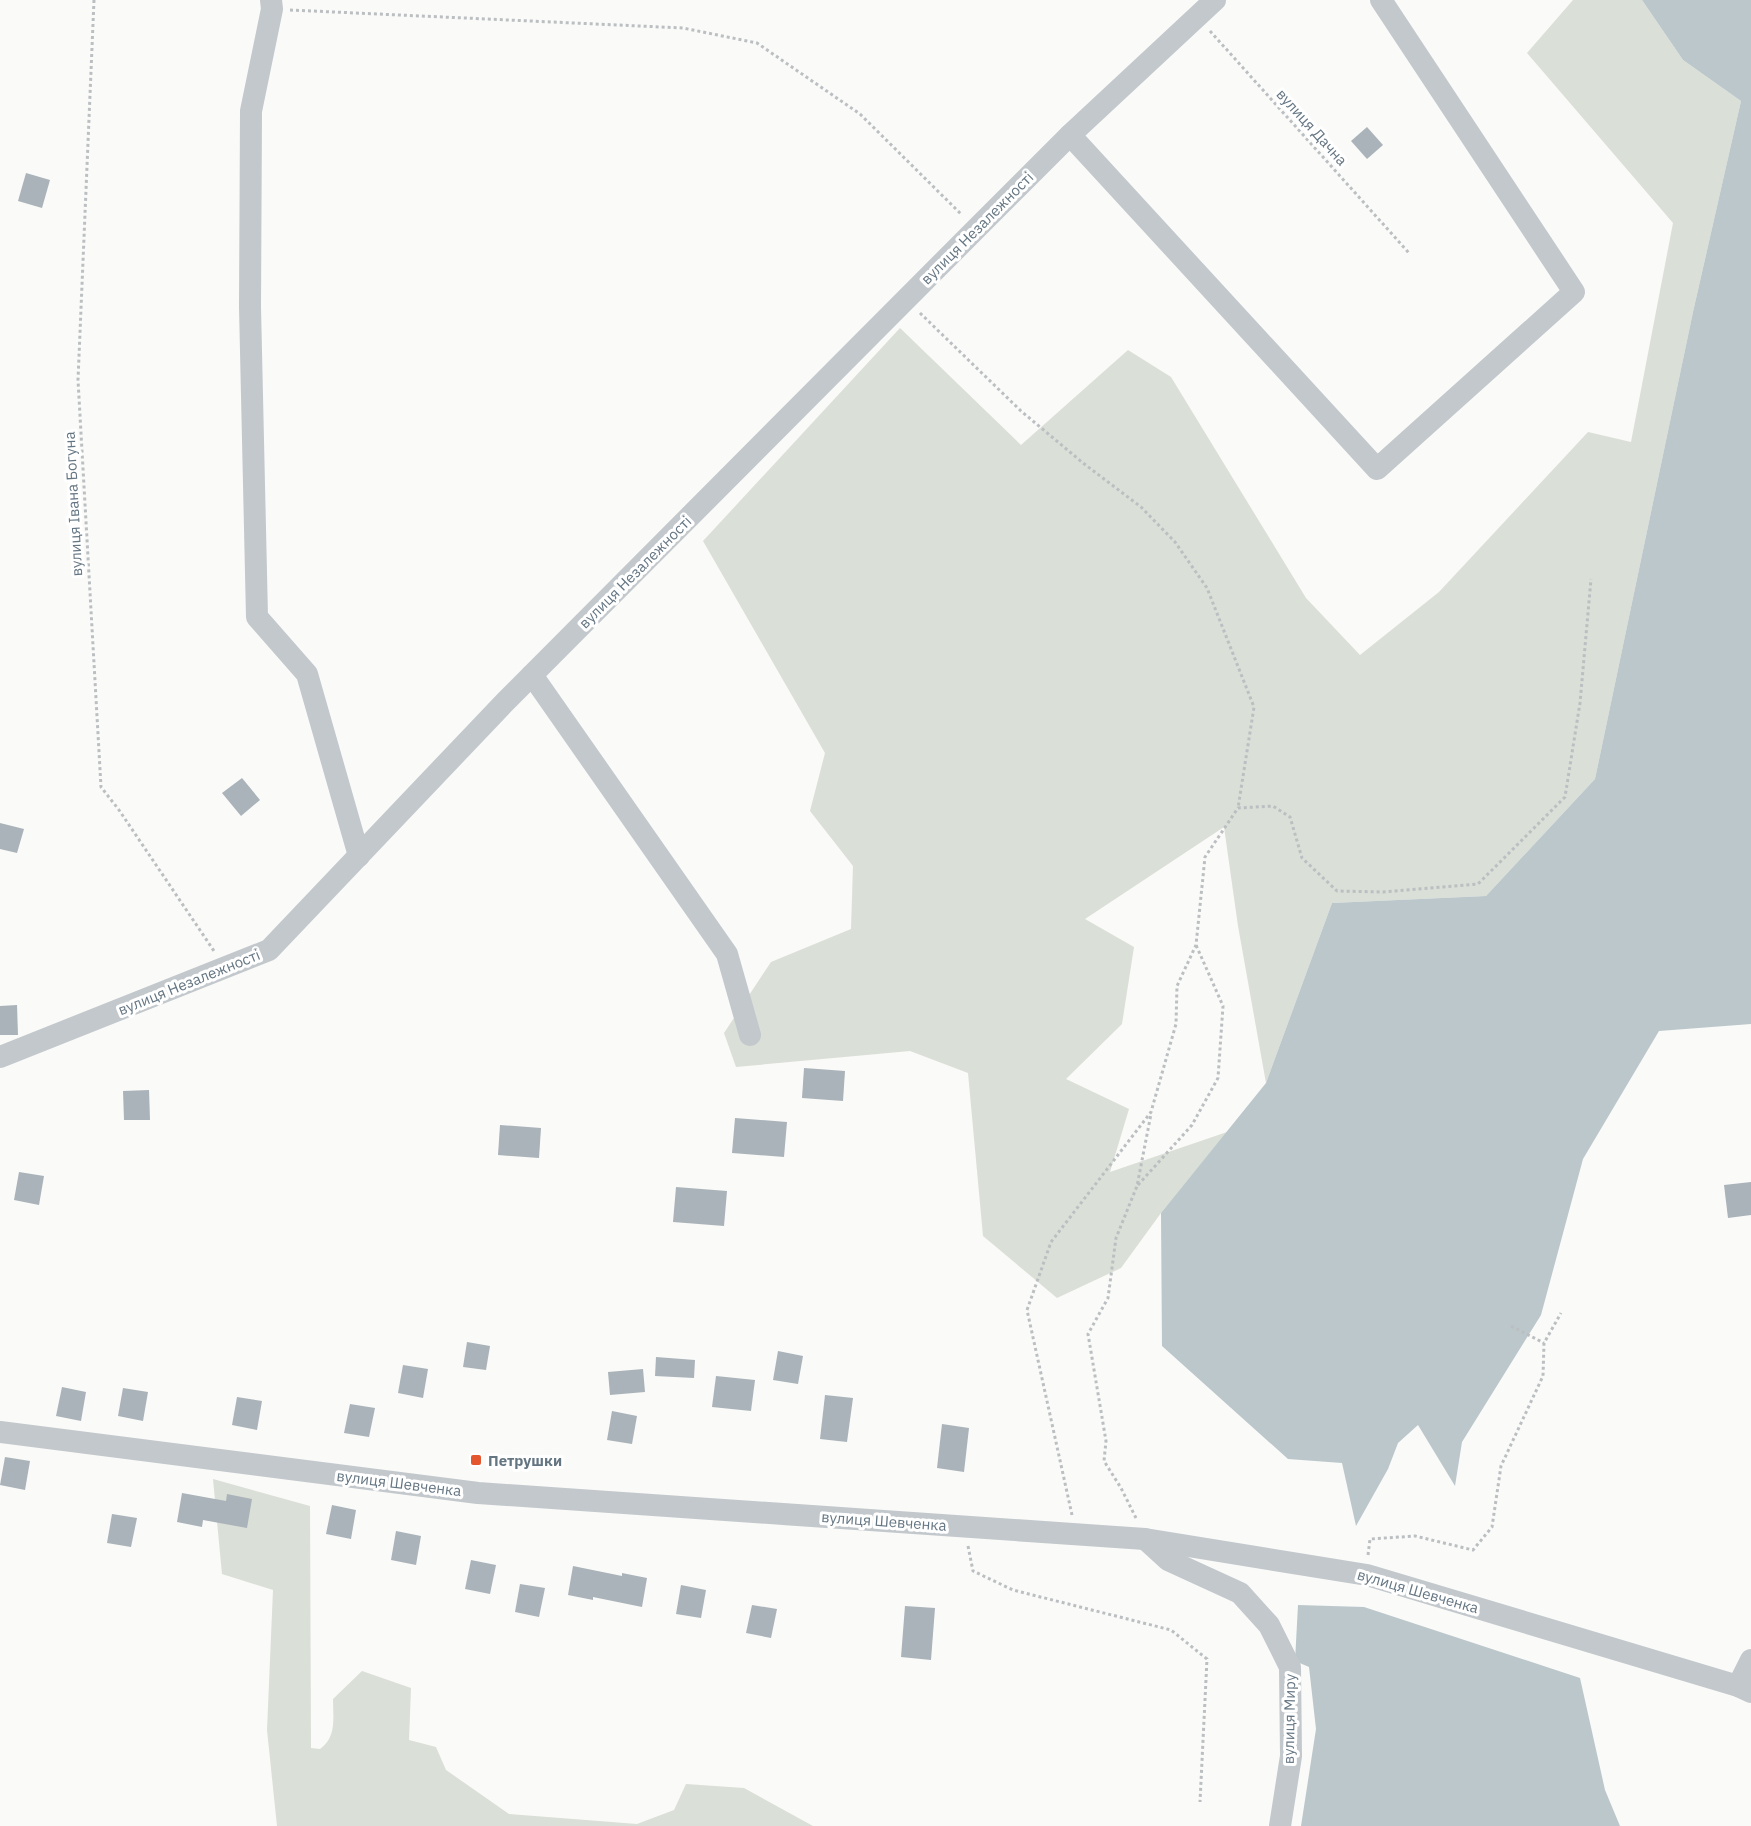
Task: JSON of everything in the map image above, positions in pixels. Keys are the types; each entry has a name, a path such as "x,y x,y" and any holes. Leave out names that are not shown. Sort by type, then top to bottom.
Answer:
{"street":[{"name":"вулиця Незалежності","path":"0,1057 269,950 532,675 976,229 1070,135 1215,0"},
{"path":"1070,135 1377,469 1574,292 1380,0"},
{"path":"272,4 251,111 250,307 256,617 307,674 359,856"},
{"path":"532,675 727,954 750,1035"},
{"name":"вулиця Шевченка","path":"0,1432 478,1493 1145,1539 1367,1575 1744,1689"},
{"name":"вулиця Миру","path":"1145,1539 1168,1560 1240,1593 1269,1625 1290,1667 1291,1756 1280,1826"},
{"path":"1744,1689 1751,1660"}],"path":[{"name":"вулиця Івана Богуна","path":"94,0 78,380 101,787 226,968"},
{"path":"272,4 682,28 757,43 860,114 976,229"},
{"name":"вулиця Дачна","path":"1197,16 1409,253"},
{"path":"906,300 1021,411 1083,463 1141,507 1175,543 1207,588 1254,707 1238,808 1205,857 1196,945 1177,986 1176,1024 1151,1112 1137,1186 1116,1238 1108,1298 1088,1334 1106,1440 1104,1461 1121,1488 1145,1539"},
{"path":"1238,808 1273,806 1290,818 1302,858 1337,891 1383,892 1478,884 1565,797 1580,703 1591,579"},
{"path":"1137,1186 1192,1125 1218,1078 1223,1006 1196,945"},
{"path":"1076,1534 1027,1310 1051,1242 1151,1112"},
{"path":"1367,1575 1370,1539 1415,1536 1473,1550 1492,1527 1501,1466 1543,1376 1544,1343 1561,1313"},
{"path":"1511,1326 1544,1343"},
{"path":"964,1527 973,1571 1013,1590 1171,1630 1207,1659 1200,1802"}],"shaded area":[{"path":"1573,0 1642,0 1683,60 1741,101 1693,312 1595,779 1486,896 1332,903 1266,1083 1238,926 1224,827 1085,919 1134,947 1122,1024 1066,1079 1129,1109 1110,1172 1227,1132 1161,1213 1121,1268 1057,1298 983,1236 968,1073 910,1051 736,1067 724,1033 771,962 851,929 853,866 810,811 825,753 703,541 900,328 1021,445 1128,350 1171,377 1306,598 1360,655 1439,592 1588,432 1631,442 1673,223 1527,53"},
{"path":"1642,0 1751,0 1751,1024 1659,1031 1583,1159 1541,1315 1462,1442 1455,1486 1418,1425 1398,1443 1388,1469 1356,1526 1342,1463 1288,1459 1162,1346 1161,1213 1266,1083 1332,903 1486,896 1595,779 1693,312 1741,101 1683,60"},
{"path":"213,1479 310,1506 311,1748 320,1749 329,1739 333,1727 333,1699 362,1671 411,1688 409,1740 436,1747 446,1770 509,1814 637,1824 674,1810 686,1784 744,1788 813,1826 277,1826 267,1730 273,1590 222,1574"},
{"path":"1298,1605 1364,1607 1580,1678 1605,1790 1620,1826 1301,1826 1316,1729 1309,1667 1295,1661"}],"building":[{"path":"1367,127 1383,145 1367,159 1351,141"},
{"path":"26,173 50,180 42,208 18,201"},
{"path":"242,778 260,800 241,816 222,793"},
{"path":"0,823 24,829 17,853 0,849"},
{"path":"17,1005 18,1035 0,1035 0,1006"},
{"path":"804,1068 845,1071 843,1101 802,1098"},
{"path":"149,1090 150,1120 124,1120 123,1091"},
{"path":"735,1118 787,1122 784,1157 732,1153"},
{"path":"500,1125 541,1128 539,1158 498,1155"},
{"path":"19,1172 44,1176 39,1205 14,1200"},
{"path":"1751,1182 1751,1215 1728,1218 1724,1185"},
{"path":"676,1187 727,1191 724,1226 673,1222"},
{"path":"467,1342 490,1346 486,1370 463,1367"},
{"path":"778,1351 803,1356 798,1384 773,1380"},
{"path":"656,1357 695,1360 694,1378 655,1376"},
{"path":"403,1365 428,1369 423,1398 398,1393"},
{"path":"643,1369 645,1392 610,1395 608,1372"},
{"path":"716,1376 755,1380 751,1411 712,1407"},
{"path":"62,1387 86,1392 81,1421 56,1416"},
{"path":"123,1388 148,1392 143,1421 118,1416"},
{"path":"825,1395 853,1398 847,1442 820,1439"},
{"path":"237,1397 262,1401 257,1430 232,1425"},
{"path":"350,1404 375,1408 369,1437 344,1433"},
{"path":"612,1411 637,1416 632,1444 607,1440"},
{"path":"942,1424 969,1428 964,1472 937,1468"},
{"path":"5,1457 30,1461 25,1490 0,1485"},
{"path":"182,1493 226,1501 227,1494 252,1499 247,1528 203,1520 202,1527 177,1522"},
{"path":"332,1505 356,1510 351,1539 326,1534"},
{"path":"112,1514 137,1518 131,1547 107,1543"},
{"path":"396,1531 421,1536 416,1565 391,1560"},
{"path":"471,1560 496,1565 490,1594 465,1589"},
{"path":"573,1566 622,1576 622,1573 647,1578 642,1607 593,1597 593,1600 568,1595"},
{"path":"520,1584 545,1588 539,1617 515,1612"},
{"path":"681,1585 706,1590 701,1618 676,1614"},
{"path":"752,1605 777,1609 771,1638 746,1633"},
{"path":"905,1606 935,1608 931,1660 901,1657"}],"place":[{"name":"Петрушки","path":"476,1460"}]}
